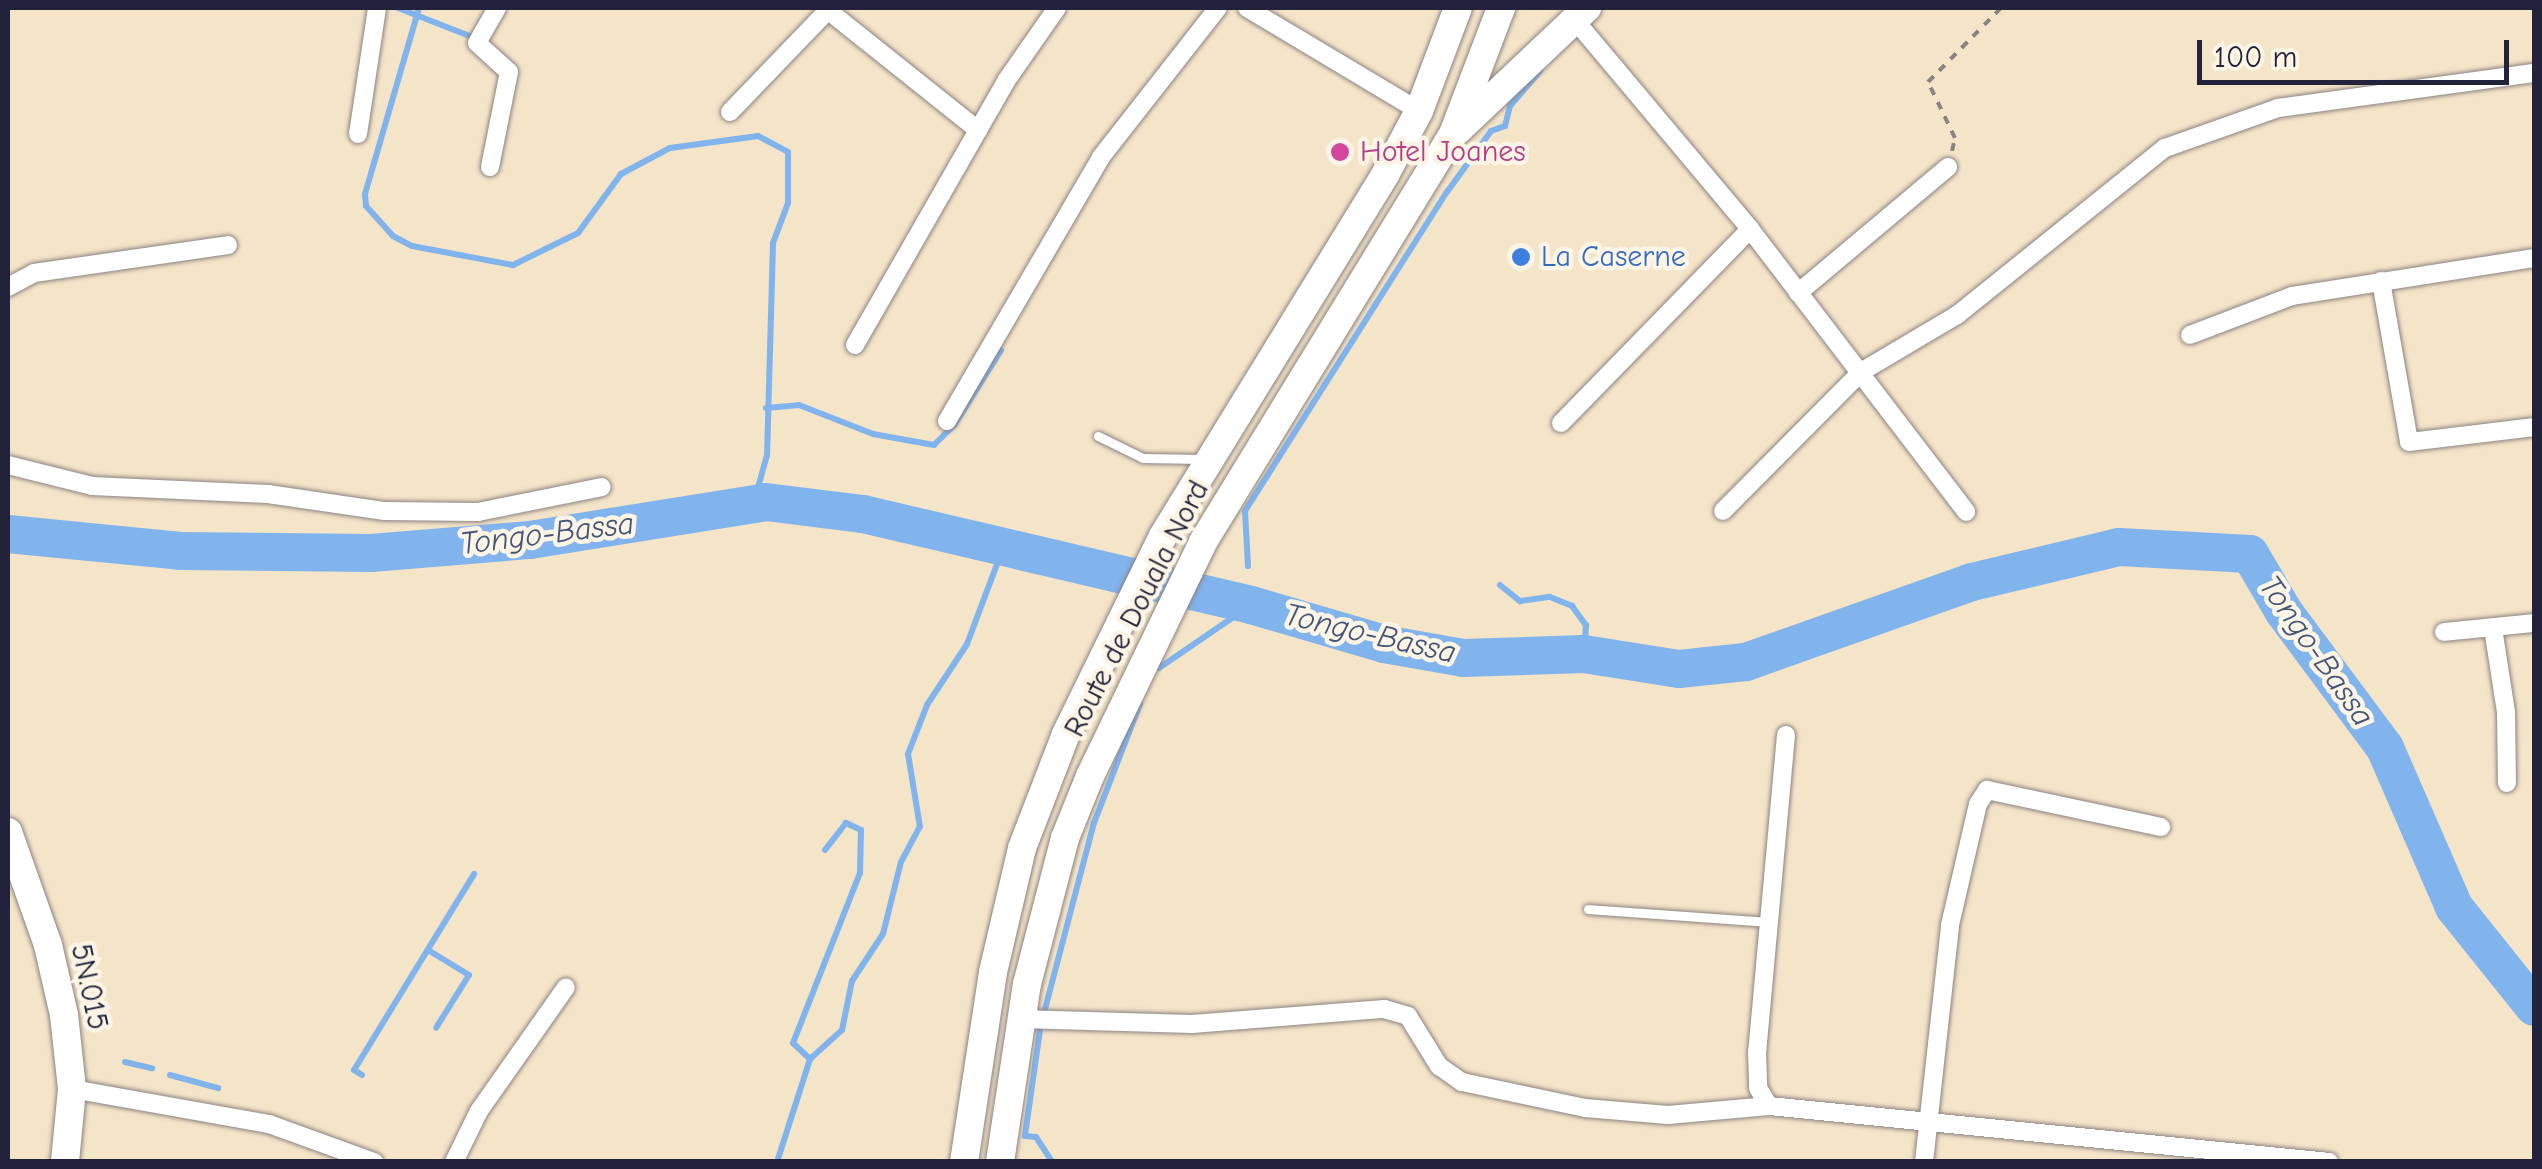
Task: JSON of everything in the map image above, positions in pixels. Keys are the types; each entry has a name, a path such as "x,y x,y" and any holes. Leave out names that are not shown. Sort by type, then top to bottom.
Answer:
{"main road":[{"name":"Route de Douala Nord","path":"964,1162 993,972 1022,848 1066,734 1163,536 1419,111 1458,8"},
{"path":"1453,134 1501,8"},
{"path":"1453,134 1580,13"},
{"name":"Route de Douala Nord","path":"1000,1162 1020,1019 1065,838 1160,627 1203,542 1453,134"},
{"path":"1266,369 1294,388"},
{"name":"5N.015","path":"8,832 48,945 72,1089 65,1162"}],"street":[{"path":"358,134 378,8"},
{"path":"490,167 509,72 477,43 497,8"},
{"path":"730,112 828,8 978,130"},
{"path":"855,345 978,130 1057,8"},
{"path":"946,421 1101,157 1218,8"},
{"path":"1247,8 1419,111"},
{"path":"1580,13 1966,512"},
{"path":"1723,510 1861,372 1957,315 2115,181 2205,128 2278,108 2534,73"},
{"path":"1798,293 1948,166"},
{"path":"1561,423 1750,229"},
{"path":"8,288 34,274 228,244"},
{"path":"2190,335 2292,296 2534,258"},
{"path":"2382,281 2409,442 2534,427"},
{"path":"8,465 92,486 268,494 386,510 478,512 602,487"},
{"path":"2444,632 2534,623"},
{"path":"2492,628 2506,712 2507,783"},
{"path":"1769,1106 1758,1088 1757,1052 1786,735"},
{"path":"1924,1162 1950,925 1978,804 1987,790 2160,827"},
{"path":"454,1162 478,1111 566,986"},
{"path":"1020,1019 1192,1024 1384,1009 1408,1016 1440,1066 1462,1082 1585,1108 1668,1115 1769,1106 2329,1162"},
{"path":"72,1089 269,1124 374,1162"}],"lane":[{"path":"1098,436 1143,458 1210,459"},
{"path":"1588,909 1769,922"}],"path":[{"path":"1955,138 1928,82 2001,8"}],"waterway":[{"path":"398,8 472,37"},
{"path":"419,8 365,194 366,206 393,236 412,246 513,265 578,233 621,174 670,148 758,136 788,152 788,203 773,243 767,455 754,502"},
{"path":"1248,566 1245,511 1447,192 1491,131 1505,126 1510,106 1540,71"},
{"path":"766,408 799,405 873,434 934,445 955,424 1001,350"},
{"name":"Tongo-Bassa","path":"8,534 180,551 371,553 530,540 766,502 863,514 1251,605 1384,644 1463,658 1584,654 1679,669 1746,662 1972,582 2119,547 2250,554 2284,612 2385,748 2454,907 2534,1007"},
{"path":"777,1162 810,1059 842,1030 852,981 883,934 901,862 920,827 908,754 927,705 967,644 1002,551"},
{"path":"1500,585 1520,601 1550,597 1572,606 1586,625 1584,654"},
{"path":"1159,668 1251,605"},
{"path":"1044,1013 1094,823 1140,704"},
{"path":"810,1059 793,1043 860,873 861,830 846,823 825,850"},
{"path":"362,1075 354,1070 474,874"},
{"path":"428,950 469,975 436,1028"},
{"path":"1040,1030 1025,1136 1036,1137 1052,1162"},
{"path":"125,1062 152,1068"},
{"path":"170,1075 218,1088"}],"place":[{"name":"Hotel Joanes","path":"1340,152"},
{"name":"La Caserne","path":"1521,257"}]}
